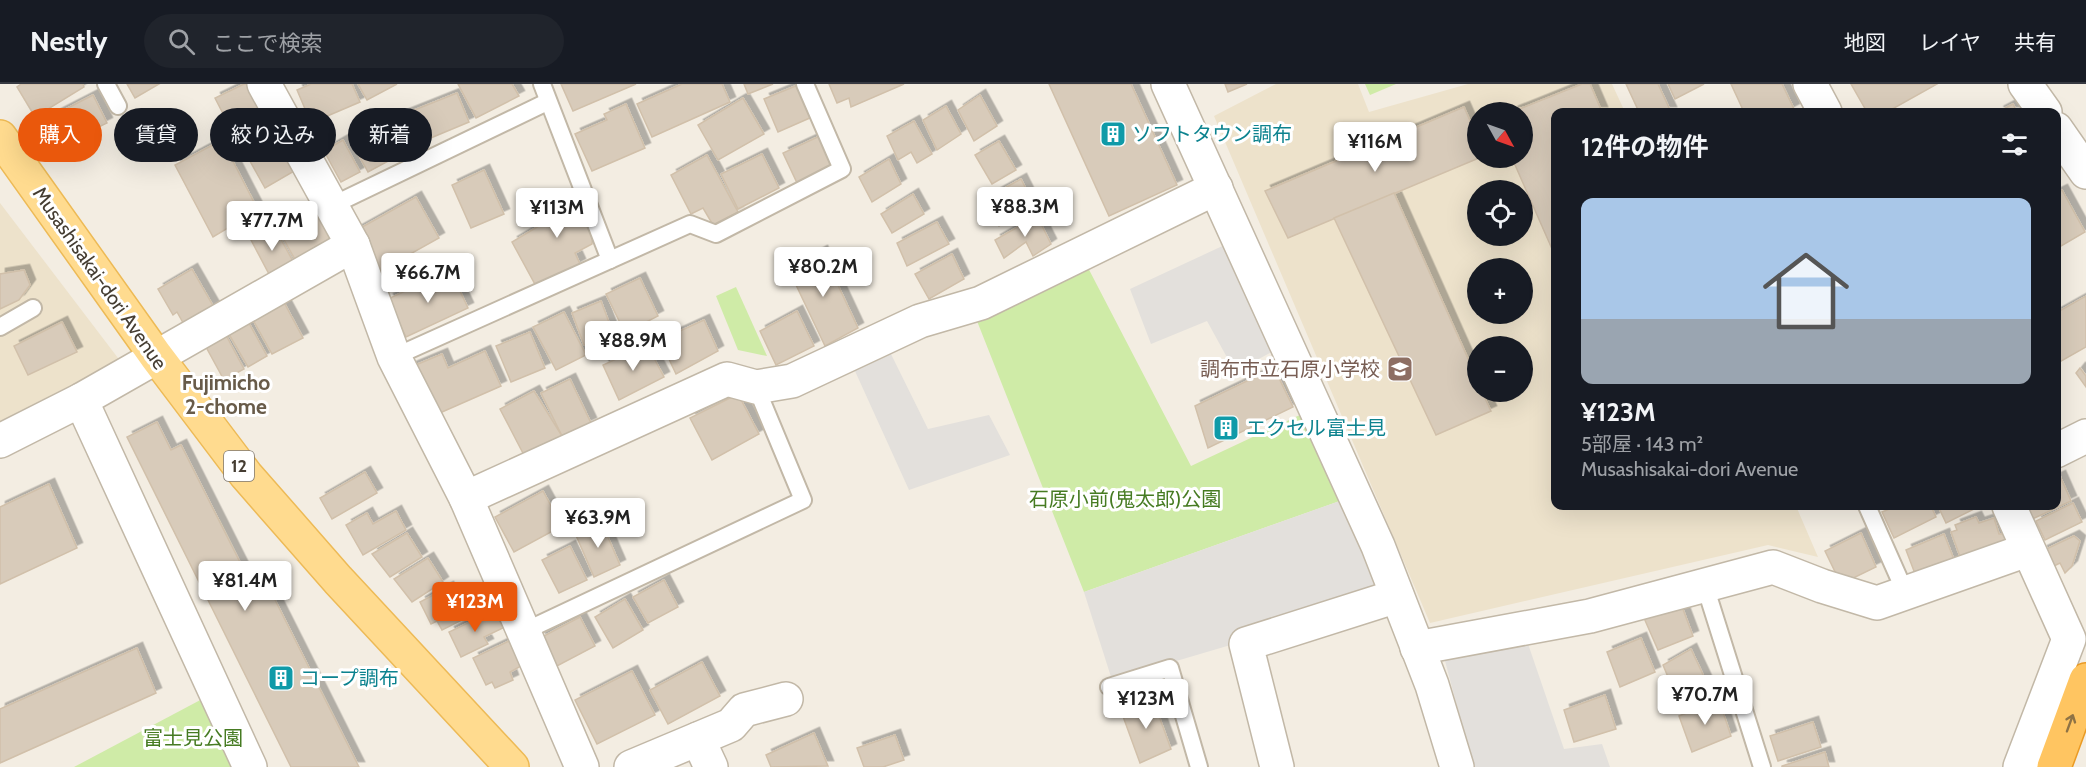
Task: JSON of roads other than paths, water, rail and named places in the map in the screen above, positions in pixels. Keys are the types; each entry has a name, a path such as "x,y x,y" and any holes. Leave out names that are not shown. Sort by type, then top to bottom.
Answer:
{"highway":[{"path":"2054,767 2086,680"},
{"path":"2075,767 2086,742"}],"main road":[{"name":"Musashisakai-dori Avenue","path":"0,137 156,356 246,475 346,589 512,767"}],"street":[{"path":"264,84 352,245 394,357 466,498 582,767"},
{"path":"1168,84 1374,535 1432,685 1457,767"},
{"path":"1809,84 1823,108"},
{"path":"2025,84 2042,108"},
{"path":"2061,136 2086,172"},
{"path":"466,498 727,379 756,387 792,381 920,321 981,303 1216,188"},
{"path":"10,435 81,400 352,245"},
{"path":"81,400 250,767"},
{"path":"2061,448 2086,436"},
{"path":"2011,510 2069,639 2020,767"},
{"path":"1417,648 1590,616 1773,567 1822,586 1877,603 2027,550"},
{"path":"1277,767 1246,644 1397,596"},
{"path":"632,767 705,753 744,710 786,699"}],"lane":[{"path":"106,84 118,106"},
{"path":"542,84 547,102 610,260"},
{"path":"394,357 690,224 716,234 842,169 805,84"},
{"path":"331,206 547,102"},
{"path":"0,327 33,308"},
{"path":"525,631 803,500 756,387"},
{"path":"1870,510 1906,594"},
{"path":"1705,586 1762,767"},
{"path":"1109,687 1170,668 1198,767"}],"place":[{"name":"ソフトタウン調布","path":"1113,134"},
{"name":"調布市立石原小学校","path":"1400,369"},
{"name":"エクセル富士見","path":"1226,428"},
{"name":"コープ調布","path":"281,678"}],"district":[{"name":"Fujimicho 2-chome","path":"226,395"}],"park label":[{"name":"石原小前(鬼太郎)公園","path":"1125,499"},
{"name":"富士見公園","path":"193,738"}]}
